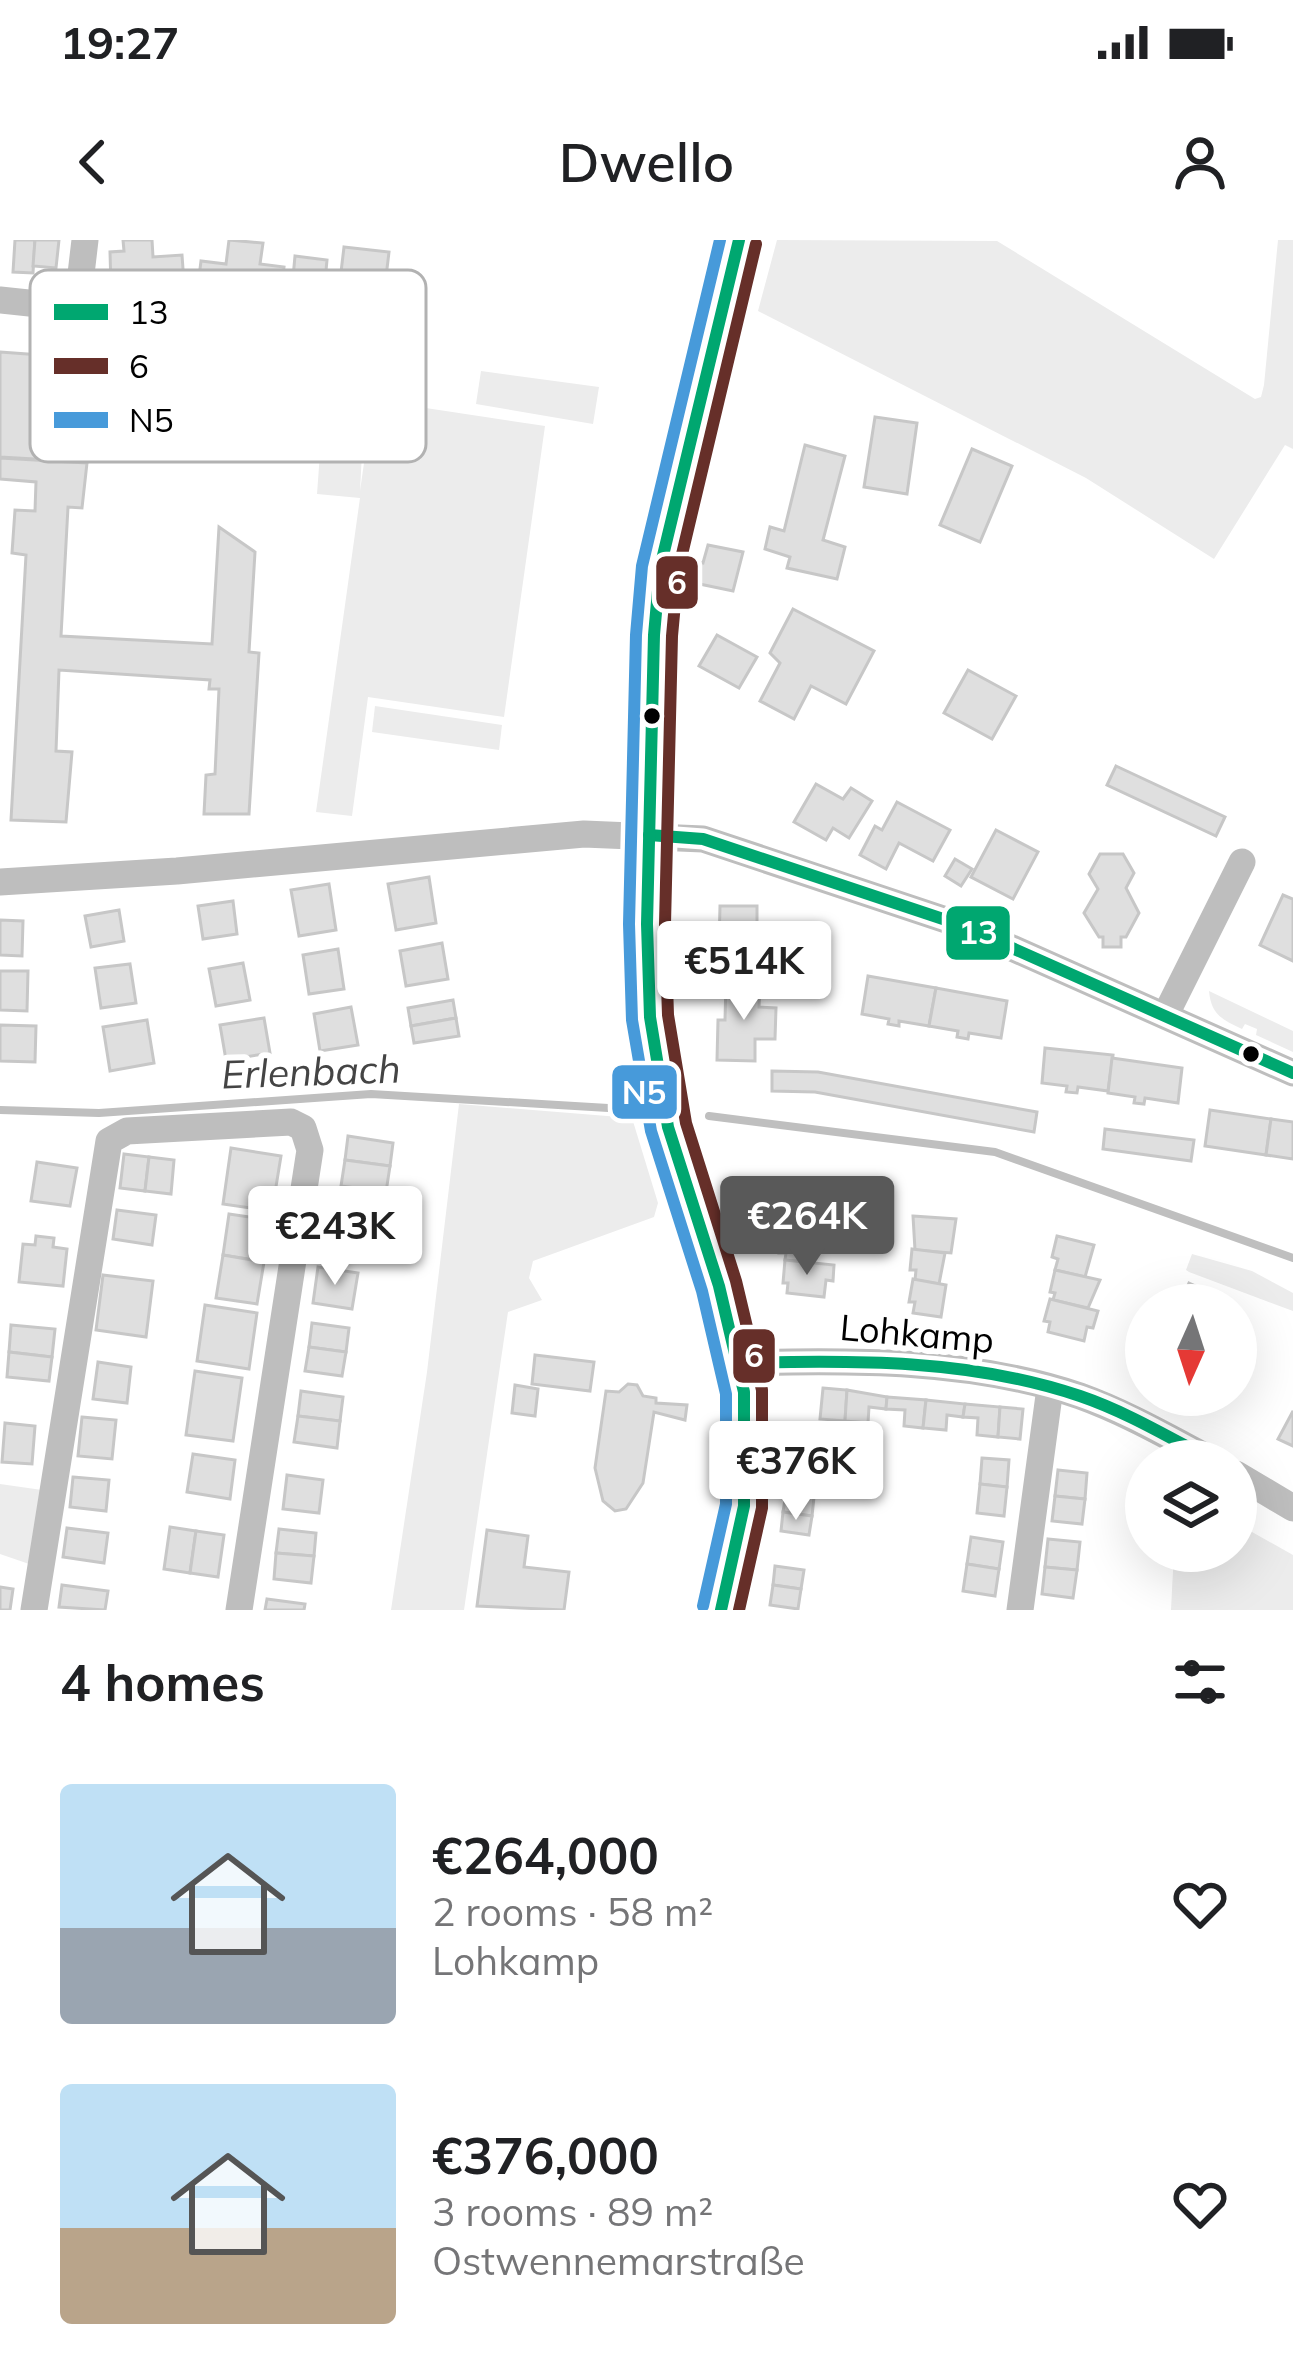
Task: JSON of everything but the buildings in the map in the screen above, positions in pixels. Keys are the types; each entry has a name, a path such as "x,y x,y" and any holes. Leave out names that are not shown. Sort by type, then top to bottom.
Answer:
{"street":[{"path":"81,270 85,240"},
{"path":"721,1610 747,1477 740,1364 672,1143 660,1087 648,974 654,634 660,568 739,240"},
{"path":"0,299 30,303"},
{"path":"0,882 177,872 584,834 703,838 958,924 1293,1073"},
{"path":"1166,1014 1242,862"},
{"path":"34,1610 109,1141 127,1131 291,1122 303,1128 310,1150 239,1610"},
{"name":"Lohkamp","path":"740,1364 809,1360 996,1375 1114,1410 1173,1440"},
{"path":"1020,1610 1051,1388"},
{"path":"1257,1487 1293,1508"}],"shaded area":[{"path":"777,240 997,241 1255,399 1261,397 1264,385 1278,240 1293,240 1293,449 1285,445 1214,559 1086,478 758,311"},
{"path":"481,371 599,387 593,424 476,404"},
{"path":"426,408 545,426 504,717 368,697 352,816 316,812 360,498 317,494 319,462 362,462 360,491 364,462 426,462"},
{"path":"375,706 502,725 499,750 372,732"},
{"path":"1209,991 1293,1031 1293,1052 1256,1035 1257,1029 1245,1024 1242,1029 1223,1019"},
{"path":"459,1104 632,1118 658,1203 654,1217 533,1261 529,1278 542,1300 508,1312 464,1610 391,1610 427,1372"},
{"path":"1192,1254 1252,1271 1293,1293 1293,1311 1257,1298 1257,1284 1221,1284 1186,1270"},
{"path":"0,1484 42,1490 32,1565 0,1554"},
{"path":"1257,1535 1293,1555 1293,1610 1171,1610 1173,1572 1257,1572"}],"waterway":[{"name":"Erlenbach","path":"0,1110 99,1113 371,1094 625,1109"},
{"name":"Erlenbach","path":"709,1116 995,1152 1293,1258"}],"transit line":[{"name":"N5","path":"703,1606 726,1504 726,1394 702,1291 651,1131 632,1020 629,924 642,566 720,240"},
{"name":"13","path":"721,1610 744,1506 744,1392 719,1286 668,1127 650,1017 647,924 660,568 739,240"},
{"name":"6","path":"739,1610 762,1508 762,1390 736,1281 686,1123 668,1015 665,924 672,636 678,571 756,244"},
{"name":"13","path":"649,835 703,839 958,924 1293,1073"},
{"name":"13","path":"740,1363 912,1364 997,1375 1097,1402 1174,1440"}]}
